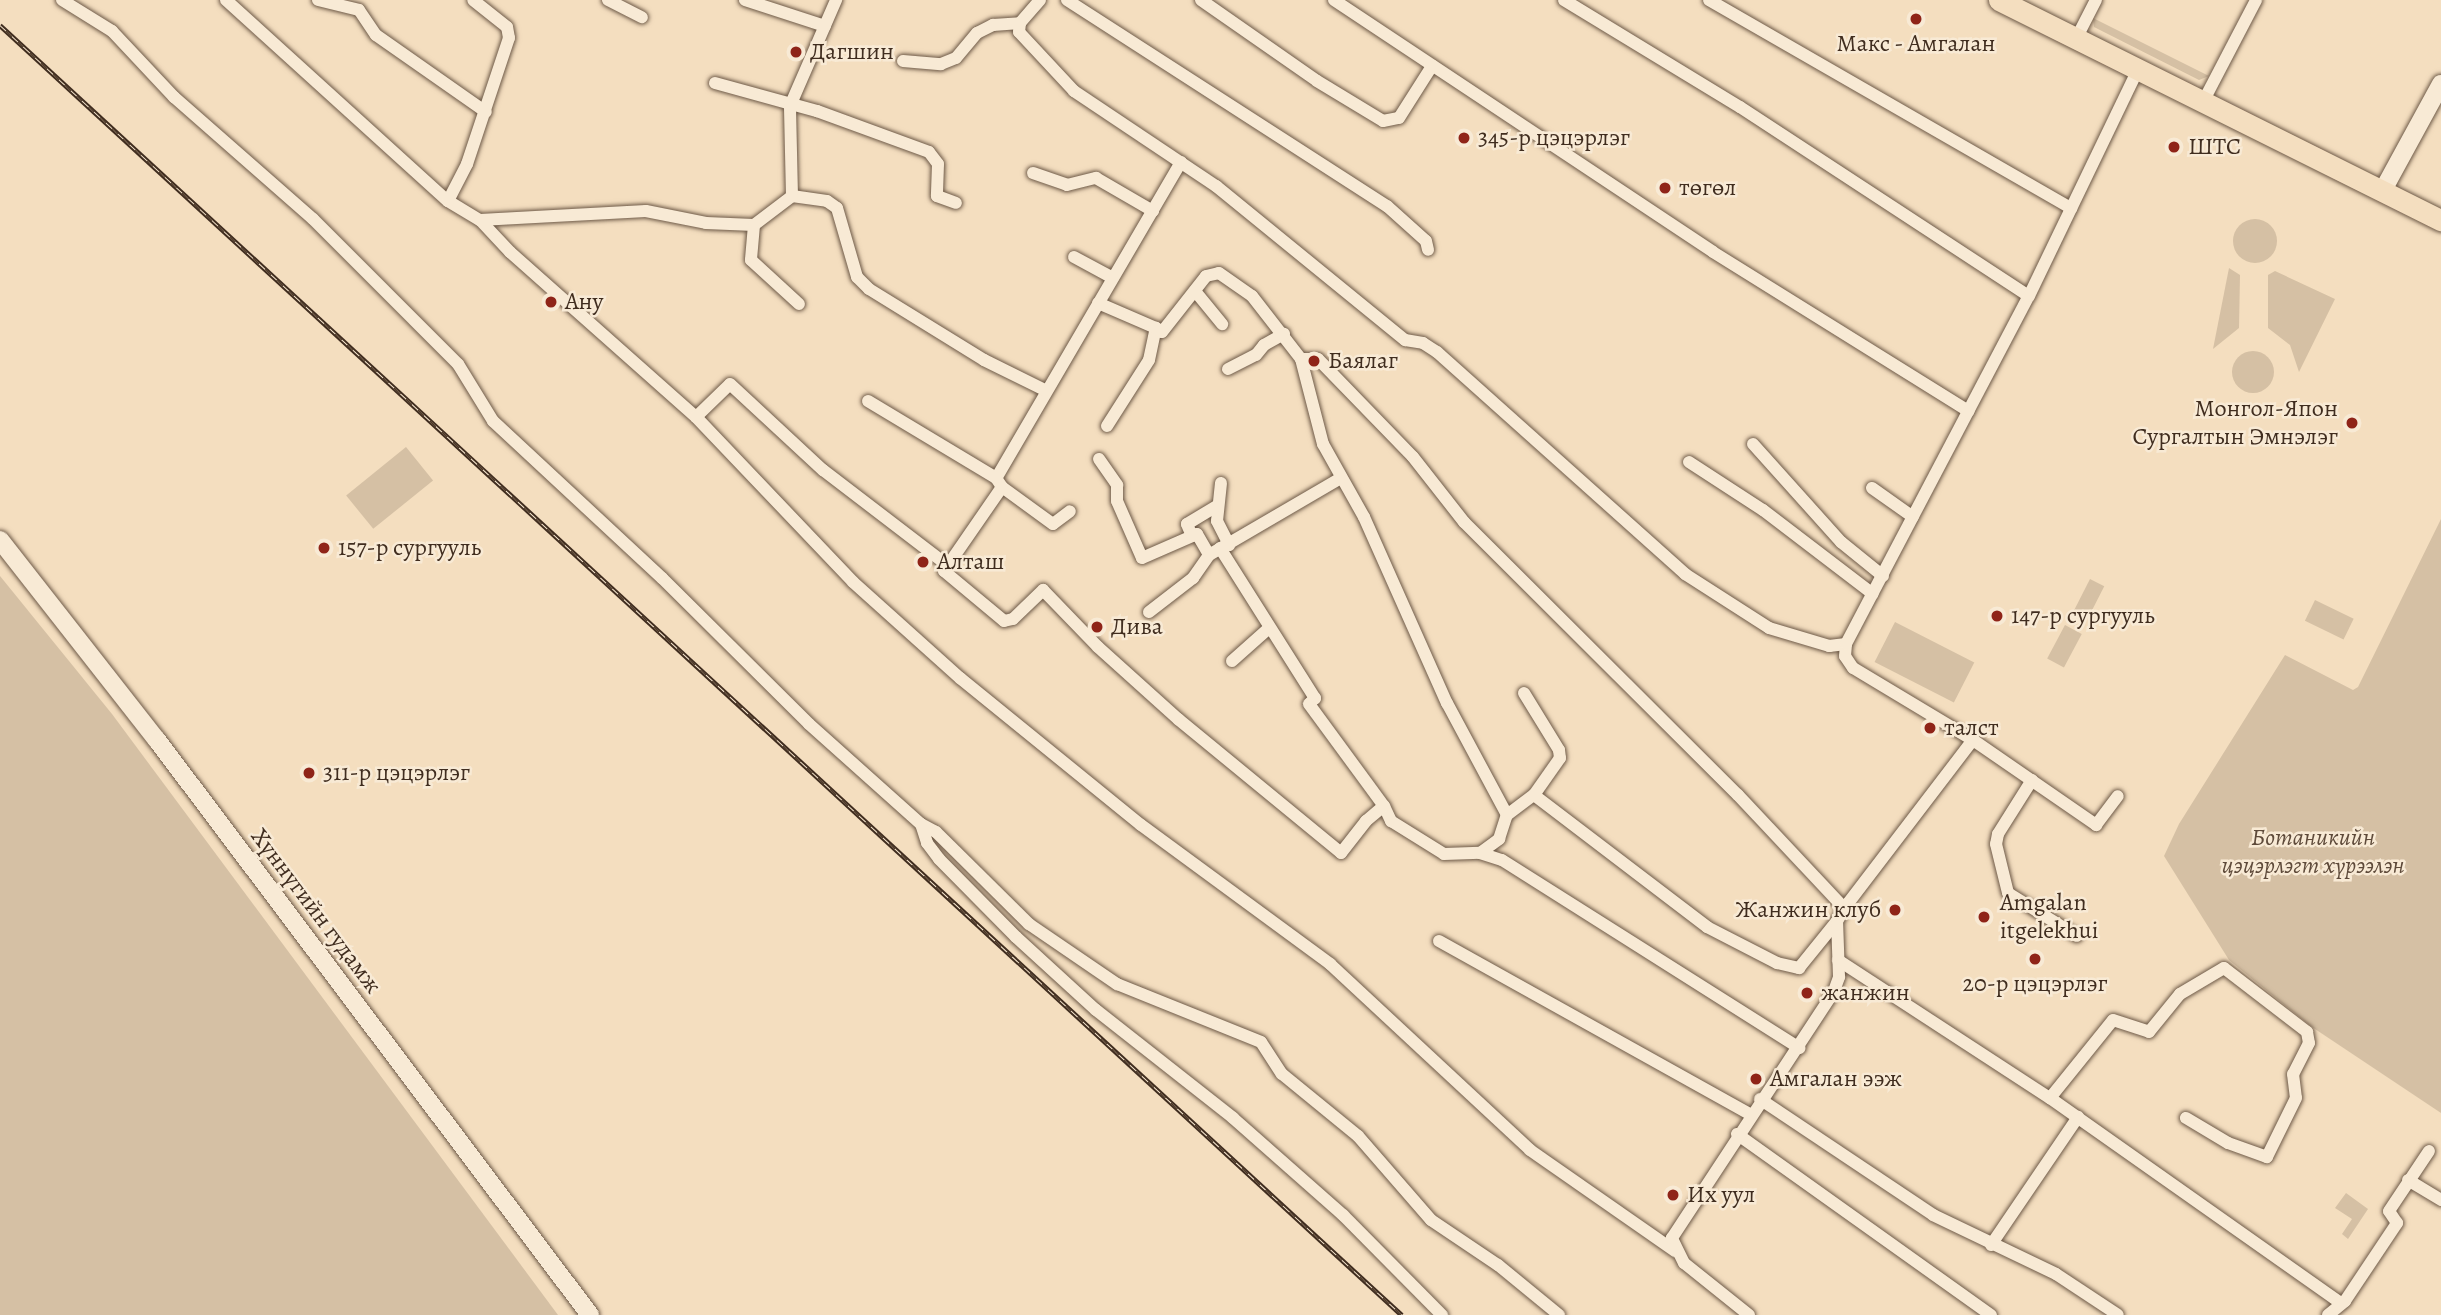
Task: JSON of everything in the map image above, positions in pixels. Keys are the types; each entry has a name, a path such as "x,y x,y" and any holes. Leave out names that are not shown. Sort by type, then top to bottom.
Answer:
{"highway":[{"path":"1998,0 2441,220"}],"main road":[{"path":"2382,192 2441,84"},
{"name":"Хүннүгийн гудамж","path":"0,540 157,740 590,1315"}],"street":[{"path":"62,0 112,31 174,97 313,219 458,364 493,421 921,824 936,832 1039,933 1110,979 1261,1042 1282,1074 1358,1136 1431,1220 1498,1265 1559,1315"},
{"path":"226,0 448,201 480,220 510,252 696,417 853,582 960,678 1142,825 1330,964 1530,1150 1675,1251 1749,1315"},
{"path":"318,0 359,10 376,35 486,112"},
{"path":"448,201 486,112 509,38 507,27 473,0"},
{"path":"608,0 642,17"},
{"path":"745,0 825,26"},
{"path":"792,196 790,106 836,0"},
{"path":"1040,0 1020,23 1018,32 1025,43 1050,61 1074,91 1181,162 1250,212 1405,341 1423,343 1460,371 1685,574 1769,628 1829,646 1846,644"},
{"path":"1067,0 1387,206 1426,241 1427,250"},
{"path":"1201,0 1317,81 1383,121 1399,118 1432,66"},
{"path":"1334,0 1713,252 1968,411"},
{"path":"1564,0 1740,107 2029,296"},
{"path":"1709,0 2071,208"},
{"path":"2076,39 2096,0"},
{"path":"2203,102 2256,0"},
{"path":"903,61 941,64 956,58 977,33 993,24 1020,23"},
{"path":"2118,796 2096,825 1973,740 1853,668 1845,656 1846,644 2029,296 2138,70"},
{"path":"715,83 790,106 817,111 929,152 938,164 937,196 956,203"},
{"path":"1181,162 1045,390 999,483 944,571 1004,621 1013,619 1044,590 1098,647 1178,719 1341,853 1366,821 1384,806"},
{"path":"1033,173 1074,186 1096,178 1153,211"},
{"path":"480,220 646,211 706,223 754,225 792,196 827,201 837,208 857,277 869,289 984,360 1045,390"},
{"path":"754,225 751,260 799,304"},
{"path":"1074,257 1113,278"},
{"path":"1098,303 1162,332 1206,276 1219,274 1252,296 1284,334 1301,359 1323,444 1339,479 1364,516 1447,703 1507,815"},
{"path":"1195,291 1222,324"},
{"path":"1107,426 1149,360 1156,328"},
{"path":"1228,369 1256,355 1264,345 1284,334"},
{"path":"1301,359 1318,359 1413,457 1464,522 1738,795 1845,909"},
{"path":"696,417 730,384 823,470 946,564"},
{"path":"868,401 999,483 1053,524 1070,511"},
{"path":"1753,444 1841,542 1883,576"},
{"path":"1099,459 1118,485 1117,501 1142,558 1197,534 1220,549 1315,698 1309,704 1384,806 1391,821 1444,853 1480,853 1502,860 1799,1048"},
{"path":"1689,463 1763,510 1873,594"},
{"path":"1149,612 1193,578 1220,549 1339,479"},
{"path":"1220,549 1217,506 1221,483"},
{"path":"1872,488 1913,517"},
{"path":"1192,537 1187,524 1217,506"},
{"path":"1232,662 1269,628"},
{"path":"1480,853 1499,839 1507,815 1534,795 1560,758 1559,750 1524,693"},
{"path":"1534,795 1707,927 1777,963 1799,968 1838,921 1973,740"},
{"path":"2032,780 1996,844 2008,893 2077,936"},
{"path":"921,824 927,843 940,859 1016,937 1097,1010 1233,1118 1333,1206 1442,1315"},
{"path":"1675,1251 1672,1238 1681,1220 1760,1099 1799,1048 1834,991 1838,960 1838,921"},
{"path":"1439,940 1750,1114"},
{"path":"1838,960 2078,1117 2337,1310 2397,1223 2389,1211 2429,1151"},
{"path":"2050,1098 2113,1020 2149,1032 2180,994 2224,968 2307,1032 2309,1044 2292,1074 2297,1098 2267,1157 2228,1143 2186,1118"},
{"path":"1760,1099 1871,1178 1991,1245 2056,1274 2118,1315"},
{"path":"1991,1245 2078,1117"},
{"path":"1737,1134 1991,1315"},
{"path":"2408,1180 2441,1200"}],"green space":[{"path":"2093,18 2209,76 2199,80 2094,27"},
{"path":"2255,219 2270,226 2277,241 2270,256 2255,263 2240,256 2233,241 2240,226"},
{"path":"2229,268 2240,275 2239,328 2213,349"},
{"path":"2275,271 2335,299 2299,372 2290,345 2268,328 2268,275"},
{"path":"2253,351 2268,357 2274,372 2268,387 2253,393 2238,387 2232,372 2238,357"},
{"path":"406,447 433,480 373,529 346,495"},
{"name":"Ботаникийн цэцэрлэгт хүрээлэн","path":"2441,519 2441,1113 2312,1027 2229,960 2164,856 2179,824 2285,655 2353,690 2358,687"},
{"path":"0,576 112,714 558,1315 0,1315"},
{"path":"2090,579 2104,586 2088,617 2074,610"},
{"path":"2315,600 2354,619 2344,640 2305,621"},
{"path":"1895,622 1974,662 1954,703 1875,662"},
{"path":"2065,625 2082,634 2064,667 2047,659"},
{"path":"2346,1193 2368,1209 2348,1239 2342,1234 2352,1219 2335,1208"}],"railway":[{"path":"0,25 1402,1315"}],"place":[{"name":"Макс - Амгалан","path":"1916,19"},
{"name":"Дагшин","path":"796,52"},
{"name":"345-р цэцэрлэг","path":"1464,138"},
{"name":"ШТС","path":"2174,147"},
{"name":"төгөл","path":"1665,188"},
{"name":"Ану","path":"551,302"},
{"name":"Баялаг","path":"1314,361"},
{"name":"Монгол-Япон Сургалтын Эмнэлэг","path":"2352,423"},
{"name":"157-р сургууль","path":"324,548"},
{"name":"Алташ","path":"923,562"},
{"name":"147-р сургууль","path":"1997,616"},
{"name":"Дива","path":"1097,627"},
{"name":"талст","path":"1930,728"},
{"name":"311-р цэцэрлэг","path":"309,773"},
{"name":"Жанжин клуб","path":"1895,910"},
{"name":"Amgalan itgelekhui","path":"1984,917"},
{"name":"20-р цэцэрлэг","path":"2035,959"},
{"name":"жанжин","path":"1807,993"},
{"name":"Амгалан ээж","path":"1756,1079"},
{"name":"Их уул","path":"1673,1195"}]}
